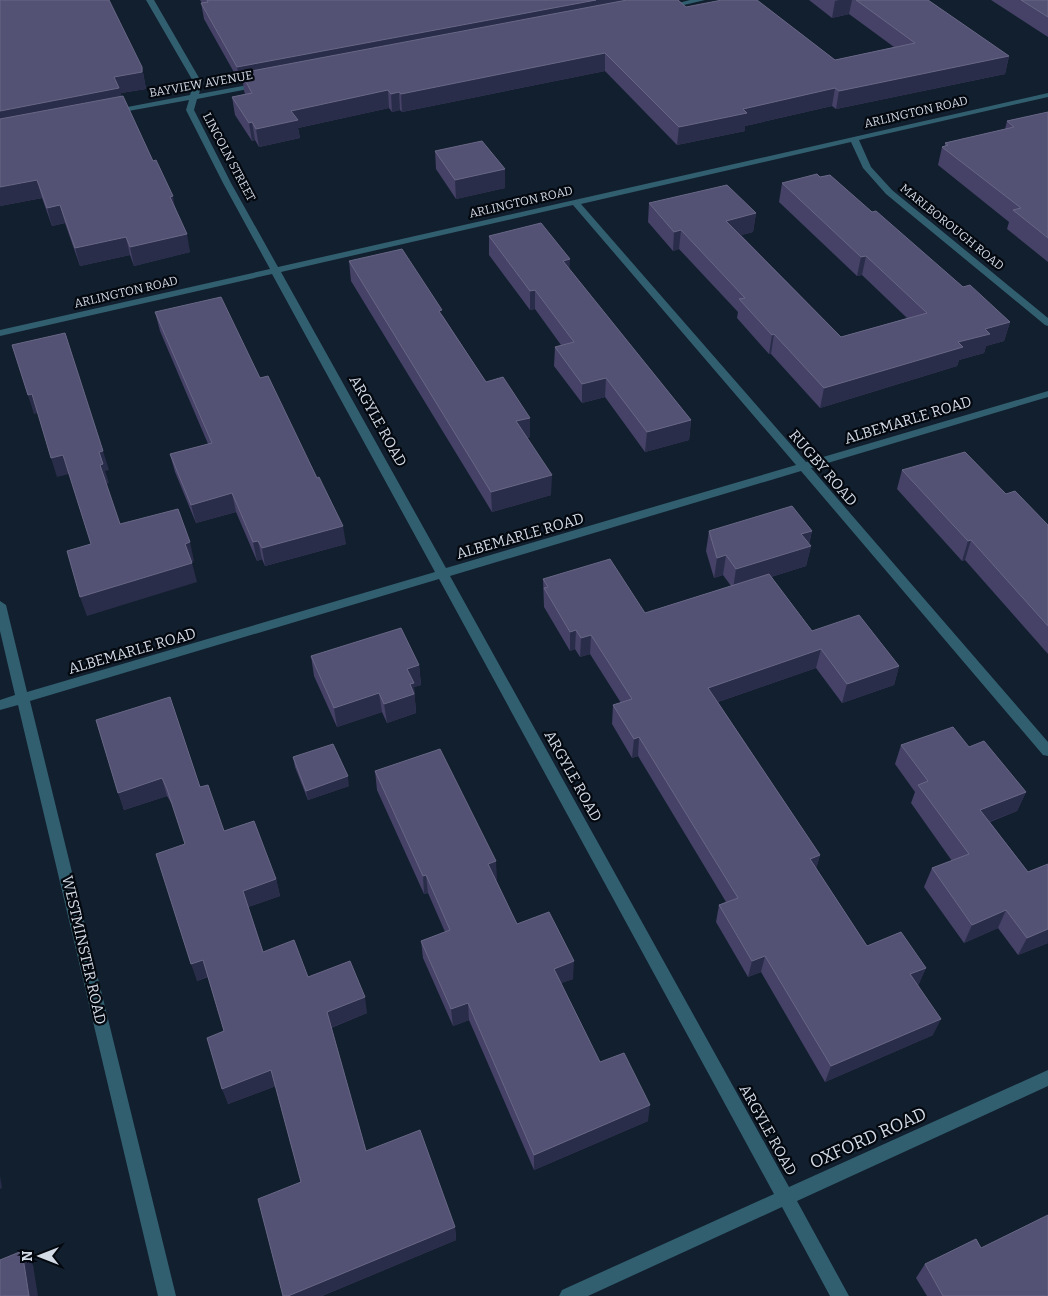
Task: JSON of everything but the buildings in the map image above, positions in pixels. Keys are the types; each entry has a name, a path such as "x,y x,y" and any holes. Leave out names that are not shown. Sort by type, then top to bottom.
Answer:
{"street":[{"name":"LINCOLN STREET","path":"150,0 198,83 190,110 227,182 277,271"},
{"path":"660,8 699,0"},
{"name":"BAYVIEW AVENUE","path":"103,114 271,83"},
{"name":"ARLINGTON ROAD","path":"0,333 1048,95"},
{"name":"MARLBOROUGH ROAD","path":"854,139 867,168 888,192 1048,323"},
{"name":"RUGBY ROAD","path":"576,203 1048,751"},
{"name":"ARGYLE ROAD","path":"277,271 840,1296"},
{"name":"ALBEMARLE ROAD","path":"0,705 1048,394"},
{"name":"WESTMINSTER ROAD","path":"0,605 167,1296"},
{"name":"OXFORD ROAD","path":"568,1296 1048,1078"}]}
